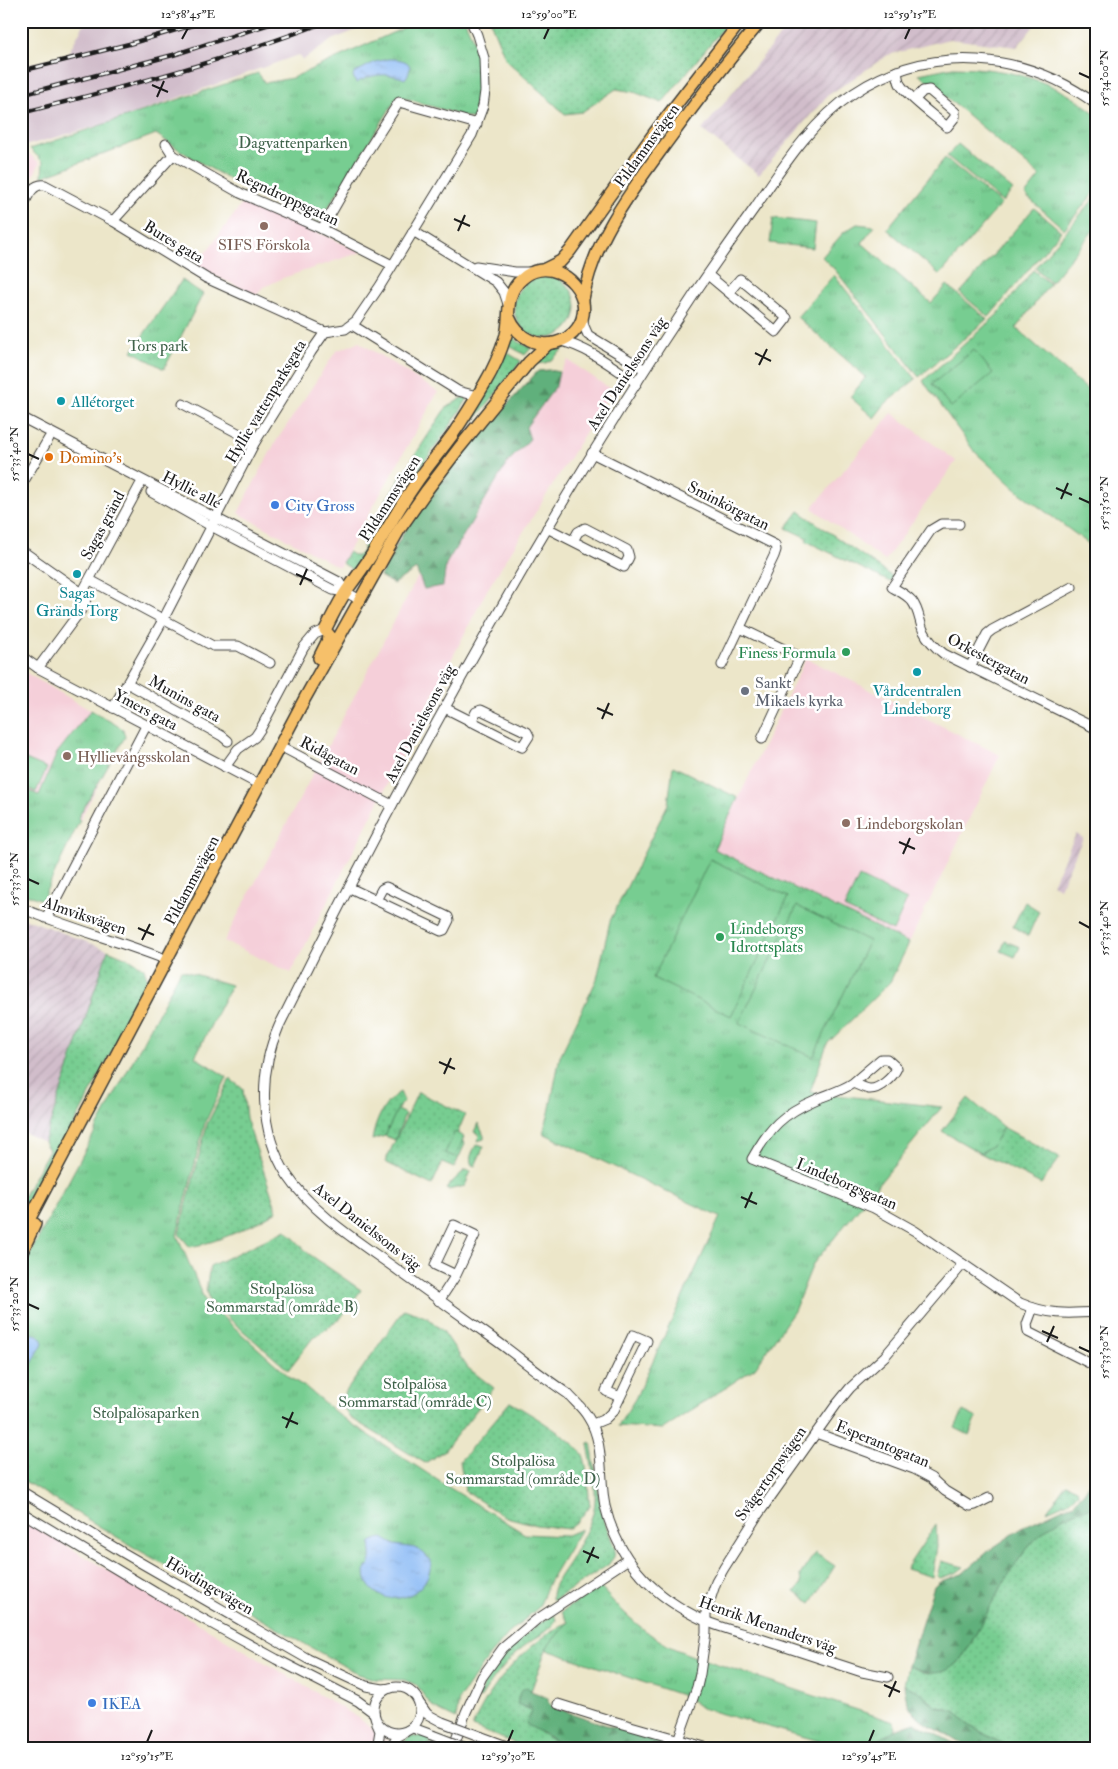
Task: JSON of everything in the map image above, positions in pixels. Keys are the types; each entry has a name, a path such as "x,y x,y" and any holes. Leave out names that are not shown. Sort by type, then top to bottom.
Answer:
{"main road":[{"name":"Pildammsvägen","path":"305,698 312,675 330,636 325,630 346,592 406,498 454,433 497,359 506,334 509,317 508,304 516,284 524,277 556,265 561,261 671,110 741,21"},
{"name":"Pildammsvägen","path":"582,314 585,287 595,259 609,229 633,188 683,120 761,21"},
{"name":"Pildammsvägen","path":"538,271 554,271 569,278 579,291 582,302"},
{"path":"509,317 512,325 524,337 539,344 548,344 562,341 575,330 582,314"},
{"name":"Pildammsvägen","path":"21,1235 78,1131 305,698 399,530 427,490 529,362 548,344"},
{"name":"Pildammsvägen","path":"21,1254 78,1131"}],"street":[{"path":"21,28 25,21"},
{"path":"471,21 478,35 484,58 485,91 483,106 477,124 466,146 412,231 380,286 352,325 458,392 477,396"},
{"name":"Axel Danielssons väg","path":"627,1560 608,1517 600,1474 600,1454 592,1424 583,1409 568,1394 497,1341 340,1228 310,1202 287,1175 273,1143 264,1102 264,1082 274,1037 392,805 486,631 644,369 802,141 840,103 867,86 897,71 923,64 957,60 1002,63 1031,70 1055,79 1081,93 1097,105"},
{"path":"897,71 900,85 915,99 947,127 954,117 954,112 929,90 922,90 915,99"},
{"path":"322,229 360,163 400,102 477,124"},
{"name":"Regndroppsgatan","path":"166,144 173,155 240,193 322,229 392,265"},
{"path":"113,221 173,155"},
{"name":"Bures gata","path":"21,210 33,188 41,185 56,191 113,221 206,278 325,332"},
{"path":"412,231 496,282 504,292 508,304"},
{"path":"469,265 515,272 538,271"},
{"path":"708,275 776,332 787,318 740,279 729,292"},
{"path":"582,314 588,335 644,369"},
{"name":"Hyllie vattenparksgata","path":"114,708 163,620 255,442 310,352 325,332 338,331 352,325"},
{"path":"562,341 575,344 588,351 637,383"},
{"path":"183,404 255,442"},
{"name":"Hyllie allé","path":"21,417 213,522"},
{"name":"Hyllie allé","path":"21,423 213,522 241,530 339,582 346,592 360,600"},
{"path":"21,486 49,438"},
{"name":"Sminkörgatan","path":"592,453 775,545 774,556 741,625"},
{"name":"Sagas gränd","path":"38,668 84,606 86,599 82,593 140,485"},
{"name":"Orkestergatan","path":"959,524 941,524 931,530 892,587 912,601 918,612 923,630 928,639 939,650 1097,729"},
{"path":"547,528 624,567 629,557 627,550 584,528 578,532 573,541"},
{"path":"21,550 82,593"},
{"name":"Sagas gränd","path":"90,580 213,646 238,646 270,663"},
{"path":"970,667 987,634 992,630 1072,587"},
{"path":"722,665 741,625 800,657 762,739"},
{"path":"225,767 238,749 255,737 304,647 315,634 325,630"},
{"name":"Ymers gata","path":"21,656 38,668 260,785"},
{"name":"Munins gata","path":"127,683 228,741"},
{"path":"445,708 471,722 522,747 529,736 527,732 481,710 476,712 471,722"},
{"path":"46,918 146,726"},
{"name":"Ridågatan","path":"280,746 392,805"},
{"path":"350,888 441,931 444,930 449,920 448,917 386,888 382,889 376,900"},
{"name":"Almviksvägen","path":"21,908 167,960"},
{"name":"Lindeborgsgatan","path":"853,1083 804,1105 786,1116 765,1136 752,1160 874,1208 915,1232 1020,1303 1033,1308 1062,1314 1097,1312"},
{"path":"439,1301 456,1275 475,1235 454,1225 435,1265 456,1275"},
{"name":"Svågertorpsvägen","path":"678,1740 699,1680 706,1632 705,1621 710,1598 724,1568 757,1516 816,1432 846,1394 885,1356 963,1264"},
{"path":"1033,1308 1027,1324 1028,1332 1097,1367"},
{"path":"592,1424 605,1419 611,1414 620,1397 647,1341 634,1335 606,1391 620,1397"},
{"name":"Esperantogatan","path":"816,1432 914,1469 931,1478 945,1492 970,1506 989,1498"},
{"name":"Hövdingevägen","path":"21,1490 122,1552 308,1659 366,1686 383,1689 398,1688 411,1692 427,1714 442,1722 512,1748"},
{"name":"Hövdingevägen","path":"21,1512 156,1593 276,1659 358,1701 376,1717 385,1730 391,1733 404,1733"},
{"path":"453,1748 479,1683 488,1667 503,1648 521,1631 542,1616 627,1560"},
{"name":"Henrik Menanders väg","path":"627,1560 647,1582 669,1601 705,1621 862,1672 888,1677"},
{"path":"377,1748 380,1731 376,1717 376,1703 386,1690 391,1688"},
{"path":"390,1748 397,1737 413,1728 420,1716 419,1703"},
{"path":"558,1704 606,1720 708,1748"},
{"path":"413,1728 466,1748"}],"shaded area":[{"path":"91,21 377,21 332,40 303,60 298,55 108,123 21,147 21,66 67,55 83,26"},
{"path":"792,21 1038,21 1017,47 949,39 888,55 827,96 759,175 702,130"},
{"path":"21,147 40,163 21,199"},
{"name":"SIFS Förskola","path":"245,200 362,252 283,278 262,288 257,295 213,275 197,264"},
{"path":"359,342 438,392 339,567 238,513 275,443 336,351"},
{"path":"568,360 612,390 487,590 291,973 224,941 423,567"},
{"path":"892,413 956,461 885,561 812,508"},
{"name":"Lindeborgskolan","path":"806,658 1000,755 909,943 714,849"},
{"name":"Hyllievångsskolan","path":"21,670 109,721 123,738 80,820 55,809 21,851"},
{"path":"1076,834 1083,838 1060,888 1052,884"},
{"path":"21,917 108,950 44,1142 21,1131"},
{"path":"21,1519 359,1718 386,1741 420,1741 438,1748 21,1748"}],"green space":[{"name":"Dagvattenparken","path":"419,21 465,21 478,57 480,69 479,94 473,119 398,96 319,222 215,171 156,134 42,177 43,162 30,149 258,73 265,83 292,78"},
{"path":"490,21 729,21 662,103 634,92 616,89 582,112 565,114 506,60"},
{"path":"953,67 992,70 1030,78 1064,92 1097,115 1097,189 1064,229 1025,195 1040,176 919,74"},
{"path":"958,144 1013,190 1002,202 947,156"},
{"path":"945,158 1001,204 940,275 887,229"},
{"path":"1097,195 1097,226 1051,282 1035,268"},
{"path":"1034,208 1061,231 989,317 960,293"},
{"path":"773,218 816,223 813,248 770,243"},
{"path":"857,224 875,226 862,243 931,303 947,285 987,319 919,377 836,271 822,257 844,232"},
{"path":"1033,270 1050,284 1016,328 1097,398 1097,550 1019,492 974,451 923,381 997,315"},
{"path":"834,275 916,379 886,403 874,418 850,397 866,377 797,317"},
{"path":"539,276 551,276 567,285 574,295 576,307 574,319 567,329 551,338 539,338 528,333 519,324 514,313 514,301 519,290 528,281"},
{"name":"Tors park","path":"182,280 203,294 164,369 132,351"},
{"path":"511,335 519,342 531,348 525,355 508,345"},
{"path":"550,349 564,349 548,362 535,362"},
{"path":"974,350 993,373 951,407 932,384"},
{"path":"506,352 521,361 483,410 459,435"},
{"path":"549,370 559,372 556,386 526,427 530,439 508,462 446,564 443,586 424,589 416,569 393,584 380,576 404,532 459,451 481,433 538,371"},
{"path":"464,397 467,400 458,415 389,515 386,508 386,500 443,412 447,407"},
{"path":"799,511 893,577 890,582 806,541 807,538 786,528"},
{"path":"379,513 383,515 384,519 382,527 355,571 342,563 348,552 358,556 363,551 364,539"},
{"path":"91,710 123,729 125,737 78,818 80,820 42,900 21,892 21,788 39,795 57,753"},
{"path":"21,757 47,768 36,792 21,786"},
{"path":"673,766 738,798 714,849 909,943 890,982 827,1044 810,1092 942,1107 813,1264 794,1311 755,1368 663,1429 618,1426 635,1399 720,1217 543,1133 549,1113 560,1056 597,979 610,921 668,804"},
{"name":"Lindeborgs Idrottsplats","path":"710,859 788,897 731,1016 653,978"},
{"path":"859,877 907,900 893,931 844,908"},
{"path":"1025,902 1039,911 1028,936 1013,926"},
{"name":"Lindeborgs Idrottsplats","path":"797,906 869,941 813,1057 739,1023"},
{"path":"1005,941 1020,947 1015,957 1001,951"},
{"path":"108,950 132,960 144,968 147,978 141,996 21,1226 21,1201 49,1150 44,1142"},
{"name":"Stolpalösaparken","path":"181,970 231,985 195,1057 227,1077 205,1123 177,1235 205,1301 292,1379 308,1389 340,1416 445,1485 525,1534 565,1536 581,1529 549,1582 539,1607 508,1634 490,1655 459,1699 456,1719 434,1708 417,1685 404,1680 375,1679 358,1674 135,1548 21,1479 21,1276 32,1250"},
{"path":"230,1079 243,1089 246,1118 277,1211 235,1233 190,1247 179,1234 207,1124"},
{"path":"400,1092 404,1101 400,1105 385,1136 372,1140 375,1126 385,1106"},
{"path":"418,1092 465,1115 456,1137 465,1144 454,1168 442,1163 432,1185 385,1162"},
{"path":"968,1098 1003,1127 993,1145 980,1153 942,1131"},
{"path":"397,1110 405,1114 395,1140 385,1136"},
{"path":"478,1123 484,1139 478,1141 479,1134 474,1132"},
{"path":"1003,1127 1060,1158 1041,1184 980,1153 993,1144"},
{"path":"455,1132 464,1137 455,1157 445,1153"},
{"path":"476,1145 484,1146 475,1166 472,1165 471,1155"},
{"path":"465,1170 471,1171 465,1186 446,1189 452,1182"},
{"name":"Stolpalösa Sommarstad (område B)","path":"286,1230 309,1254 361,1290 340,1319 312,1339 288,1370 209,1301 206,1289 210,1266"},
{"name":"Stolpalösa Sommarstad (område C)","path":"404,1309 428,1318 443,1331 468,1368 494,1388 444,1451 425,1463 349,1417 340,1400"},
{"name":"Stolpalösa Sommarstad (område D)","path":"510,1402 561,1434 579,1449 583,1455 587,1472 590,1506 578,1521 568,1529 536,1525 503,1516 465,1491 460,1461"},
{"path":"963,1411 977,1418 969,1435 955,1428"},
{"path":"591,1442 602,1515 615,1549 614,1557 608,1565 553,1601 552,1596 555,1584 584,1535 594,1508 595,1487 588,1444"},
{"path":"1097,1471 1097,1507 1075,1512 1056,1522 1039,1536 1011,1572 968,1648 956,1664 945,1671 935,1673 908,1666 934,1586 938,1582 962,1574 991,1549 1025,1526 1074,1503 1085,1491"},
{"path":"1066,1484 1077,1489 1078,1493 1068,1502 1047,1511"},
{"path":"1097,1507 1097,1738 1093,1748 1005,1748 1001,1743 970,1726 957,1712 935,1706 919,1692 904,1685 908,1666 929,1673 958,1662 968,1649 1011,1571 1039,1535 1056,1522 1075,1512"},
{"path":"936,1524 937,1547 932,1577 906,1569"},
{"path":"815,1553 835,1566 811,1603 795,1592 801,1584 800,1575"},
{"path":"941,1561 964,1567 956,1573 940,1578 937,1576"},
{"path":"600,1587 638,1625 671,1647 693,1656 894,1722 895,1730 865,1748 837,1748 826,1743 701,1708 687,1697 547,1650 547,1647 568,1622 561,1612"},
{"path":"554,1614 556,1620 553,1624 523,1647 489,1685 480,1699 477,1698 500,1660 509,1650 529,1631"},
{"path":"568,1622 547,1647 531,1691 531,1710 540,1733 568,1748 528,1748 472,1727 486,1700 513,1664 536,1643"},
{"path":"904,1685 919,1691 935,1706 957,1712 970,1726 1001,1743 1005,1748 972,1748 924,1722 909,1704"},
{"path":"527,1687 531,1691 548,1698 548,1702 553,1707 606,1725 690,1748 568,1748 526,1724 531,1710 517,1704 520,1691"},
{"path":"915,1723 963,1748 865,1748 895,1730"},
{"path":"423,1736 435,1741 427,1744 449,1747 396,1748 410,1737"}],"water":[{"path":"388,59 407,62 410,68 405,79 392,75 380,75 356,83 353,76 354,73 375,62"},
{"path":"29,1334 38,1336 43,1343 21,1384 21,1346"},
{"path":"383,1538 395,1545 416,1548 431,1560 429,1573 422,1585 406,1597 392,1598 379,1595 369,1586 366,1580 366,1567 371,1559 371,1542"}],"railway":[{"path":"21,71 129,44 206,21"},
{"path":"21,95 173,55 279,21"},
{"path":"21,113 137,83 214,60 328,21"}],"place":[{"name":"SIFS Förskola","path":"264,226"},
{"name":"Allétorget","path":"61,401"},
{"name":"Domino's","path":"49,457"},
{"name":"City Gross","path":"275,505"},
{"name":"Sagas Gränds Torg","path":"77,574"},
{"name":"Finess Formula","path":"846,652"},
{"name":"Vårdcentralen Lindeborg","path":"917,672"},
{"name":"Sankt Mikaels kyrka","path":"745,691"},
{"name":"Hyllievångsskolan","path":"67,756"},
{"name":"Lindeborgskolan","path":"846,823"},
{"name":"Lindeborgs Idrottsplats","path":"720,937"},
{"name":"IKEA","path":"92,1703"}]}
